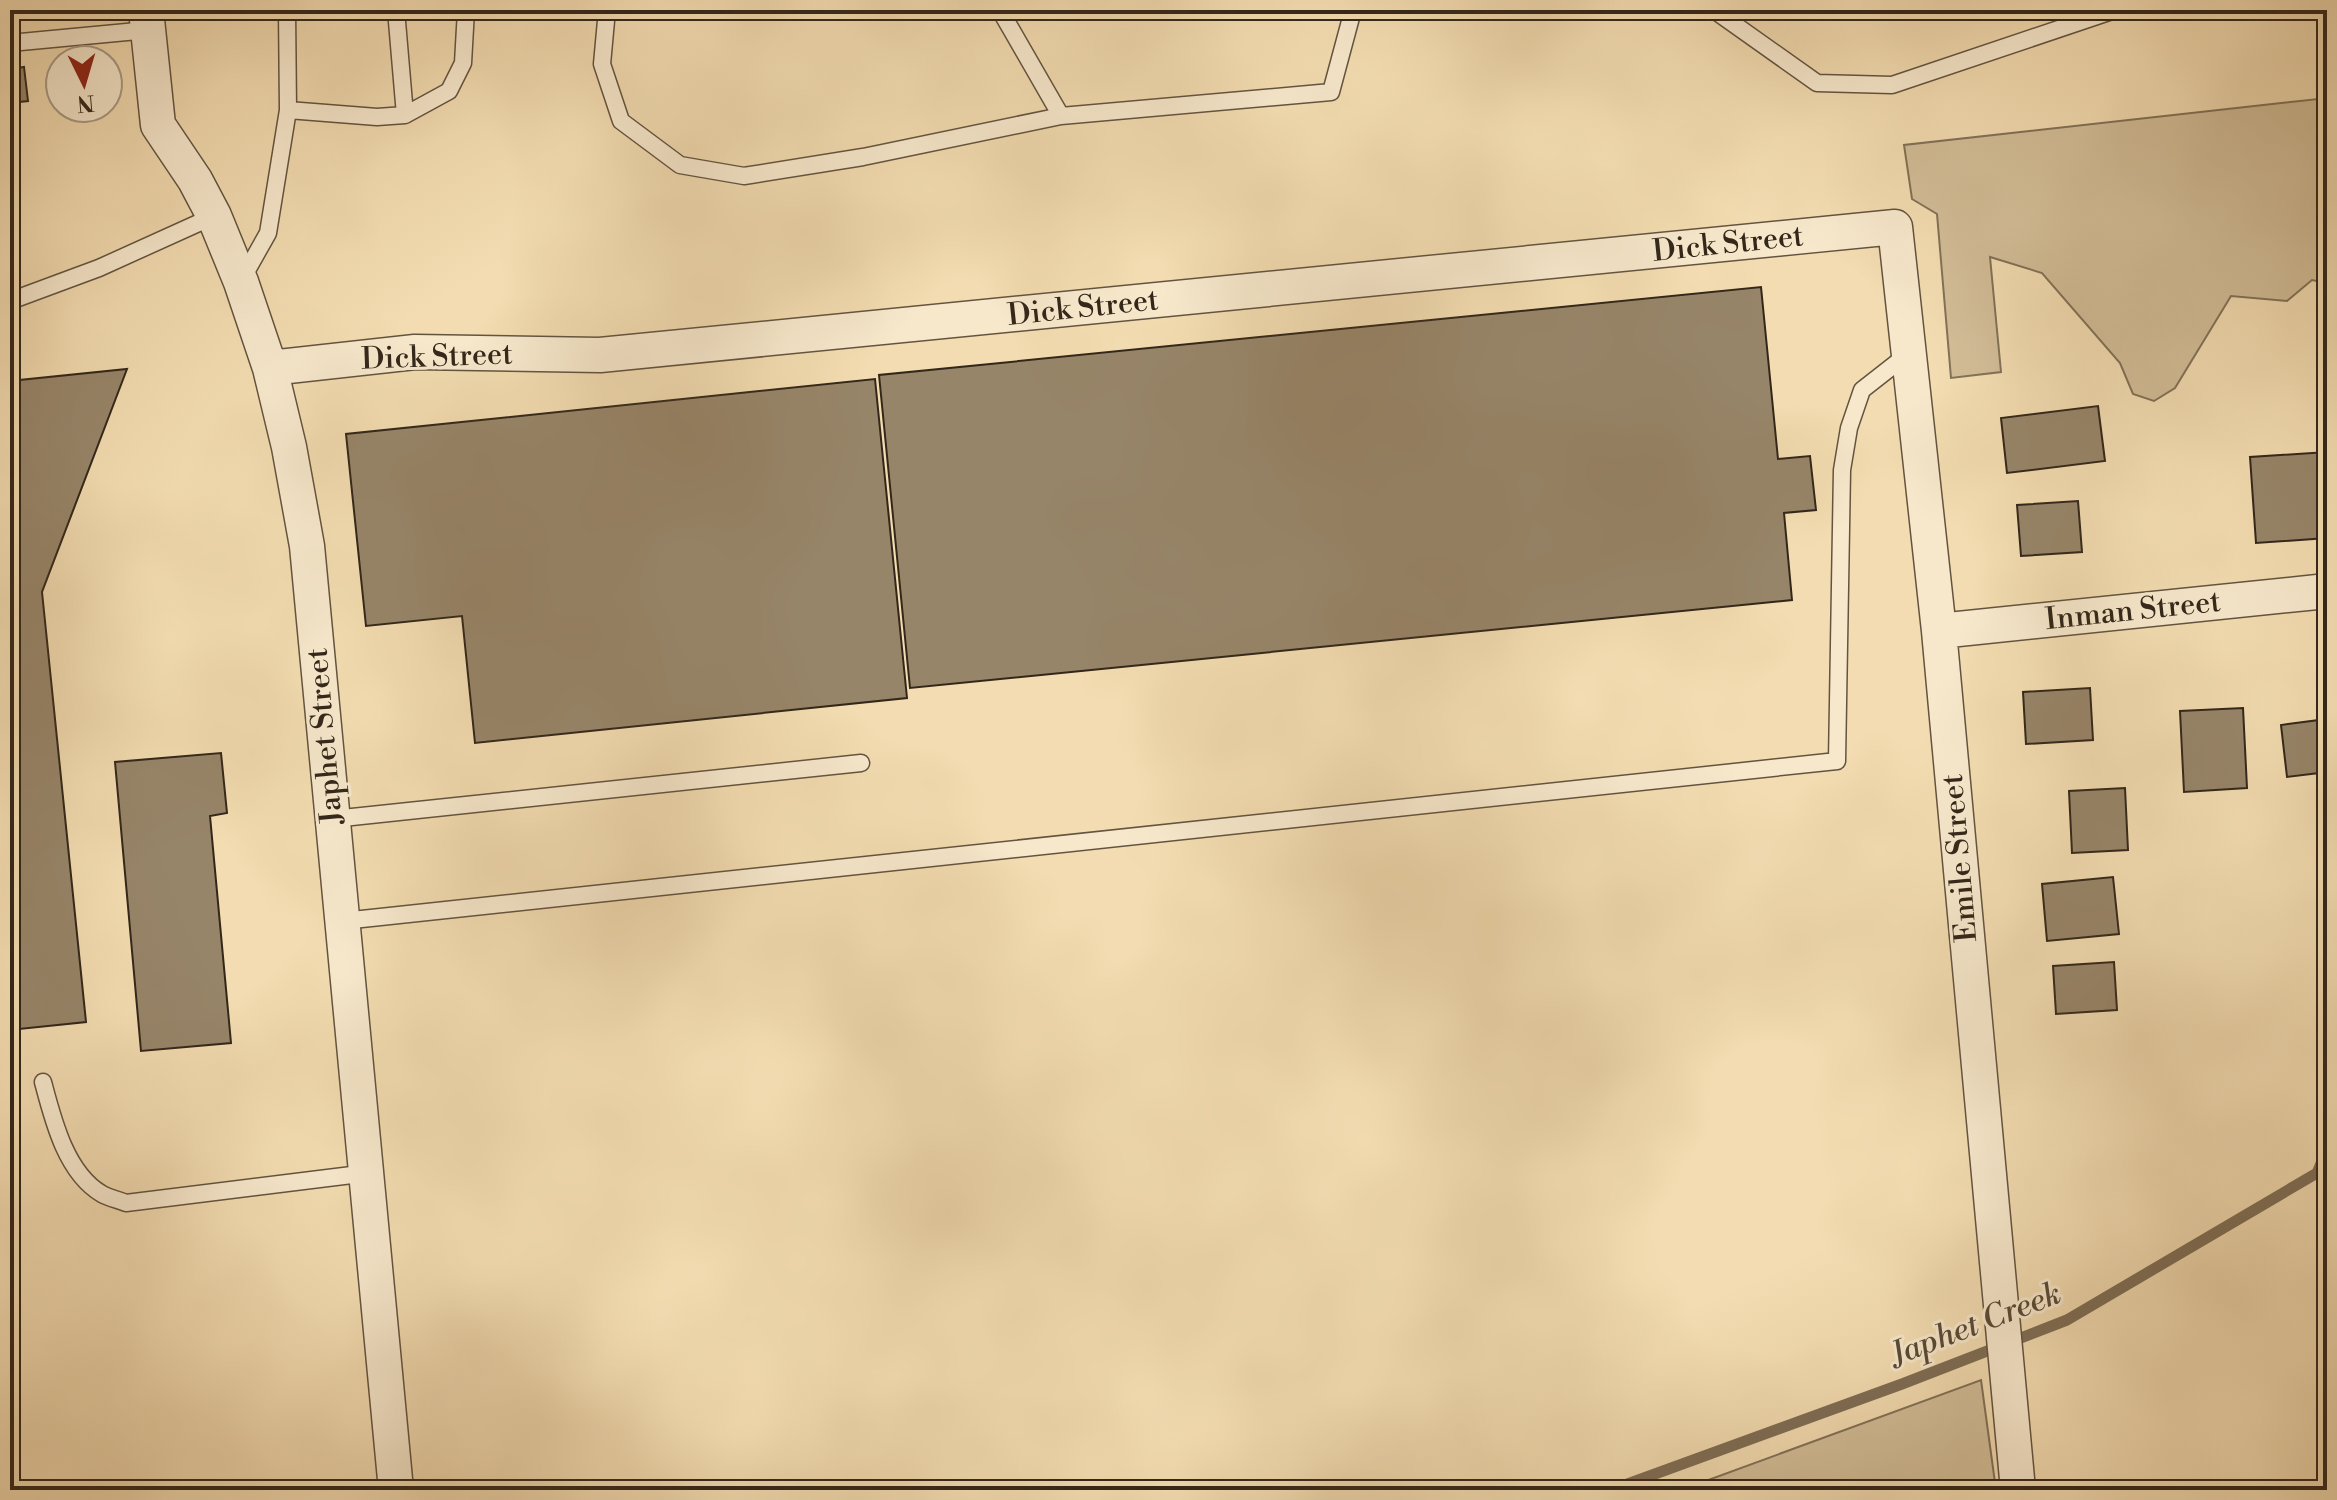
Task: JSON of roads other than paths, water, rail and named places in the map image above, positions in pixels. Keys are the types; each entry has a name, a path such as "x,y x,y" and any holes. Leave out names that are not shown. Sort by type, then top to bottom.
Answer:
{"street":[{"name":"Japhet Street","path":"147,20 158,125 195,180 214,216 241,282 270,368 289,447 307,546 396,1490"},
{"name":"Emile Street","path":"1895,227 1939,631 2018,1490"},
{"name":"Dick Street","path":"270,368 415,352 600,355 1895,227"},
{"name":"Inman Street","path":"1939,631 2327,591"}],"lane":[{"path":"241,282 268,233 288,110 287,10"},
{"path":"396,10 405,115"},
{"path":"288,110 377,117 405,115 449,91 463,63 466,10"},
{"path":"607,10 602,64 621,121 680,165 744,176 863,157 1061,116 1331,92 1353,10"},
{"path":"1000,10 1061,116"},
{"path":"1714,10 1817,83 1892,85 2115,10"},
{"path":"10,43 147,20"},
{"path":"10,301 99,268 214,216"},
{"path":"343,921 1837,761 1842,470 1849,428 1862,390 1908,354"},
{"path":"333,819 861,763"},
{"path":"43,1082 68,1153 79,1173 102,1195 126,1203 368,1173"}],"waterway":[{"name":"Japhet Creek","path":"1611,1490 2067,1320 2317,1173 2327,1149"}],"railway":[{"path":"1637,10 1652,10"}]}
